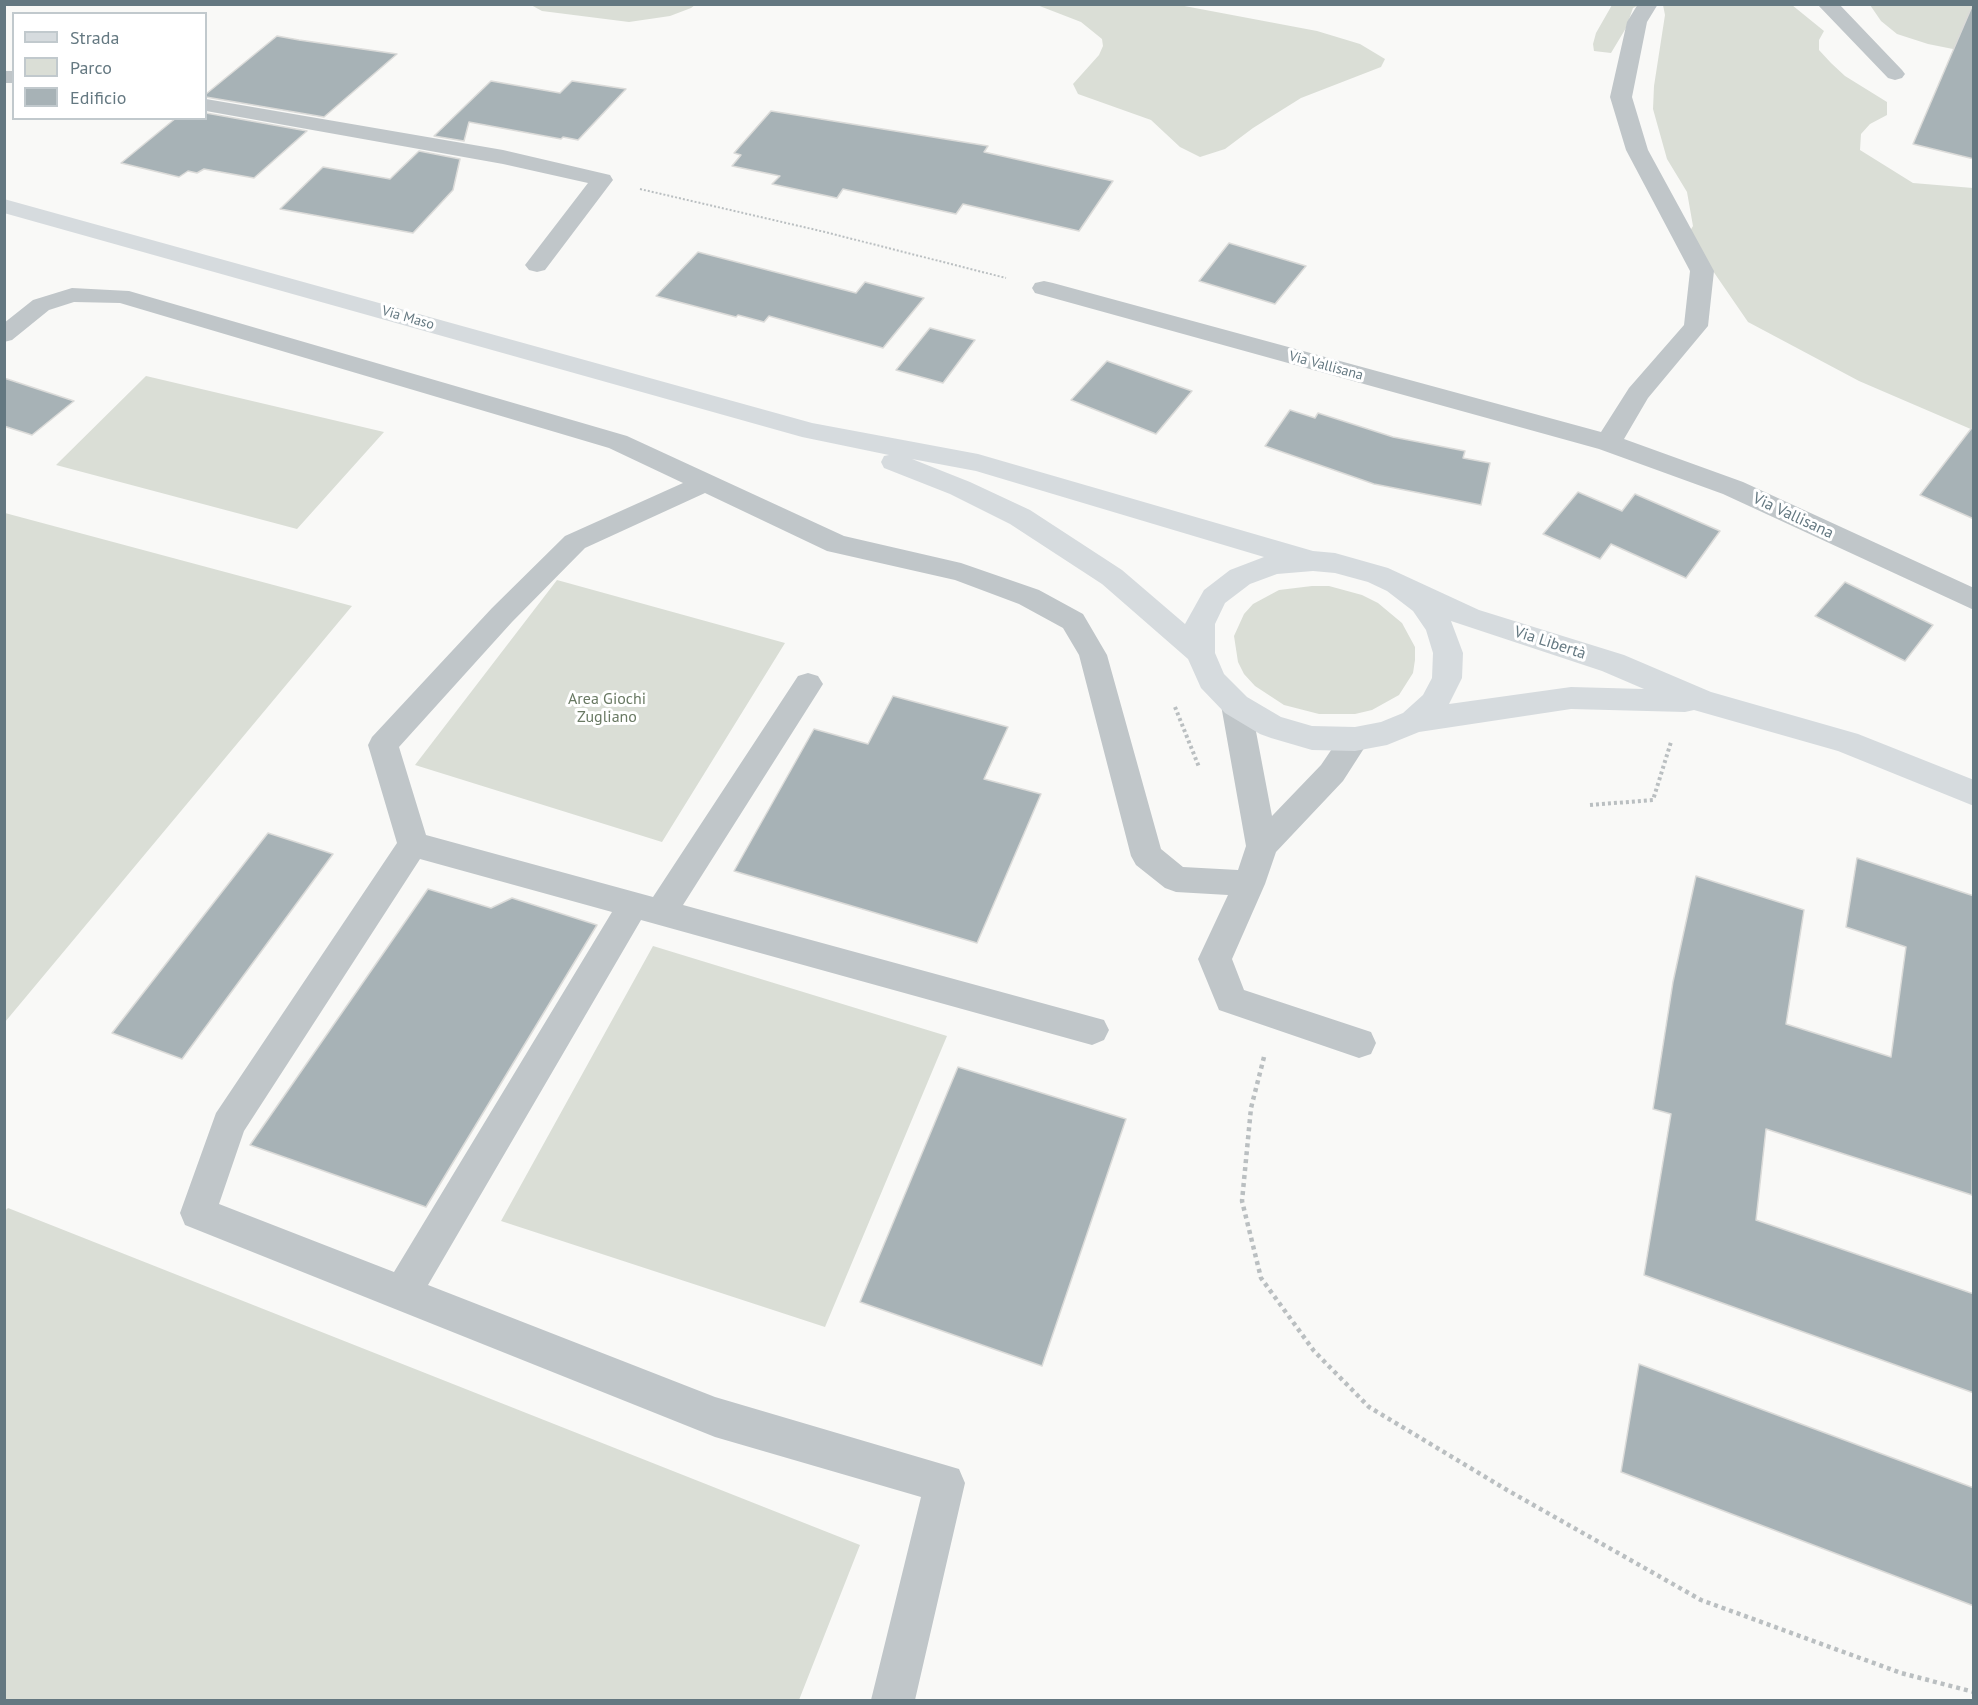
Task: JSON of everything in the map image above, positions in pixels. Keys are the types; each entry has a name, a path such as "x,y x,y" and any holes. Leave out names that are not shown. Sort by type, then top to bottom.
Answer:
{"main road":[{"name":"Via Maso","path":"4,206 811,431"},
{"path":"811,431 978,463 1313,561 1357,568 1398,585 1423,604 1440,627 1448,653 1447,678 1435,702 1414,721 1387,733 1355,739 1312,738 1271,726 1236,705 1212,681 1200,653 1200,624 1214,597 1239,577 1274,564 1313,561"},
{"path":"811,431 960,488 1020,517 1112,577 1200,653"},
{"name":"Via Libertà","path":"1398,585 1469,616 1613,663 1702,701 1847,742 1974,794"},
{"name":"Via Libertà","path":"1414,721 1571,698 1702,701"}],"street":[{"path":"1608,443 1638,394 1696,326 1702,271 1637,150 1621,97 1636,22 1648,4"},
{"path":"1827,4 1895,74"},
{"path":"207,105 503,157 602,180 537,265"},
{"name":"Via Vallisana","path":"1044,288 1608,443 1733,488 1974,600"}],"lane":[{"path":"4,335 41,305 72,295 121,296 618,442 837,544 962,573 1029,597 1073,621 1093,655 1147,856 1176,879 1249,884"},
{"path":"413,844 383,745 502,615 574,542 705,483"},
{"path":"402,1294 647,908 808,684"},
{"path":"1236,705 1262,846"},
{"path":"1355,739 1332,773 1262,846 1249,884 1215,959 1231,999 1359,1043"},
{"path":"413,844 1092,1030"},
{"path":"413,844 229,1124 198,1213 715,1417 945,1483 893,1701"}],"path":[{"path":"602,180 825,232 1044,288"},
{"path":"1590,805 1653,800 1673,736"},
{"path":"1275,1015 1251,1108 1242,1201 1261,1278 1314,1351 1369,1407 1507,1490 1701,1600 1901,1673 1974,1692"}],"green space":[{"path":"531,5 695,5 670,16 629,22 542,11"},
{"path":"1037,5 1179,5 1317,31 1360,44 1385,59 1381,67 1301,98 1253,128 1225,149 1200,157 1180,147 1151,120 1078,94 1073,84 1099,55 1103,46 1102,39 1081,22"},
{"path":"1612,5 1639,5 1633,8 1626,28 1611,53 1594,51 1596,33"},
{"path":"1663,5 1792,5 1824,31 1819,40 1819,50 1831,63 1845,76 1887,102 1887,115 1870,124 1861,134 1860,150 1913,183 1973,188 1973,430 1859,381 1748,322 1702,255 1685,239 1693,226 1687,192 1667,159 1653,109 1654,86 1665,15"},
{"path":"1870,5 1973,5 1973,53 1928,44 1897,34 1881,21"},
{"path":"146,376 384,432 297,529 56,465"},
{"path":"4,513 352,606 5,1022"},
{"name":"Area Giochi Zugliano","path":"557,580 785,643 662,842 415,765"},
{"path":"1329,586 1362,595 1378,603 1402,623 1415,647 1415,660 1413,673 1399,695 1372,710 1355,714 1319,714 1284,705 1255,686 1244,674 1238,662 1234,636 1244,614 1253,604 1279,590"},
{"path":"653,946 947,1036 825,1327 501,1221"},
{"path":"8,1208 860,1545 799,1700 5,1700 4,1212"}],"building":[{"path":"1974,4 1974,159 1913,144"},
{"path":"277,36 397,54 324,117 207,97 207,93"},
{"path":"491,81 560,93 572,81 626,89 578,140 469,122 464,141 434,136"},
{"path":"771,111 988,146 984,152 1113,181 1079,231 963,204 956,214 843,189 837,198 772,184 780,176 732,166 741,155 734,153"},
{"path":"207,113 307,131 254,178 204,169 197,173 188,171 179,177 121,163 174,120 207,120"},
{"path":"419,151 460,159 453,190 413,233 280,209 323,167 390,179"},
{"path":"1229,243 1306,266 1275,304 1199,281"},
{"path":"698,252 856,293 865,282 924,298 883,348 769,316 764,322 656,296"},
{"path":"930,328 975,340 943,383 896,370"},
{"path":"1107,361 1192,391 1156,434 1071,400"},
{"path":"4,378 74,401 32,435 4,426"},
{"path":"1290,410 1315,418 1318,413 1393,437 1465,451 1463,458 1490,463 1481,505 1374,484 1265,446"},
{"path":"1974,425 1974,519 1920,495"},
{"path":"1578,492 1622,511 1635,494 1720,531 1686,578 1611,544 1600,559 1543,534"},
{"path":"1845,582 1933,625 1905,661 1815,616"},
{"path":"893,696 1008,727 984,779 1041,794 977,943 734,871 814,729 868,744"},
{"path":"268,833 333,854 182,1059 112,1033"},
{"path":"1857,858 1974,896 1972,1195 1766,1129 1756,1220 1974,1294 1974,1393 1644,1275 1671,1114 1653,1109 1673,982 1696,876 1804,910 1786,1024 1891,1057 1906,947 1846,927"},
{"path":"428,889 491,908 512,898 597,925 426,1207 250,1145"},
{"path":"958,1067 1126,1119 1042,1366 860,1302"},
{"path":"1639,1364 1974,1488 1974,1606 1621,1472"}]}
